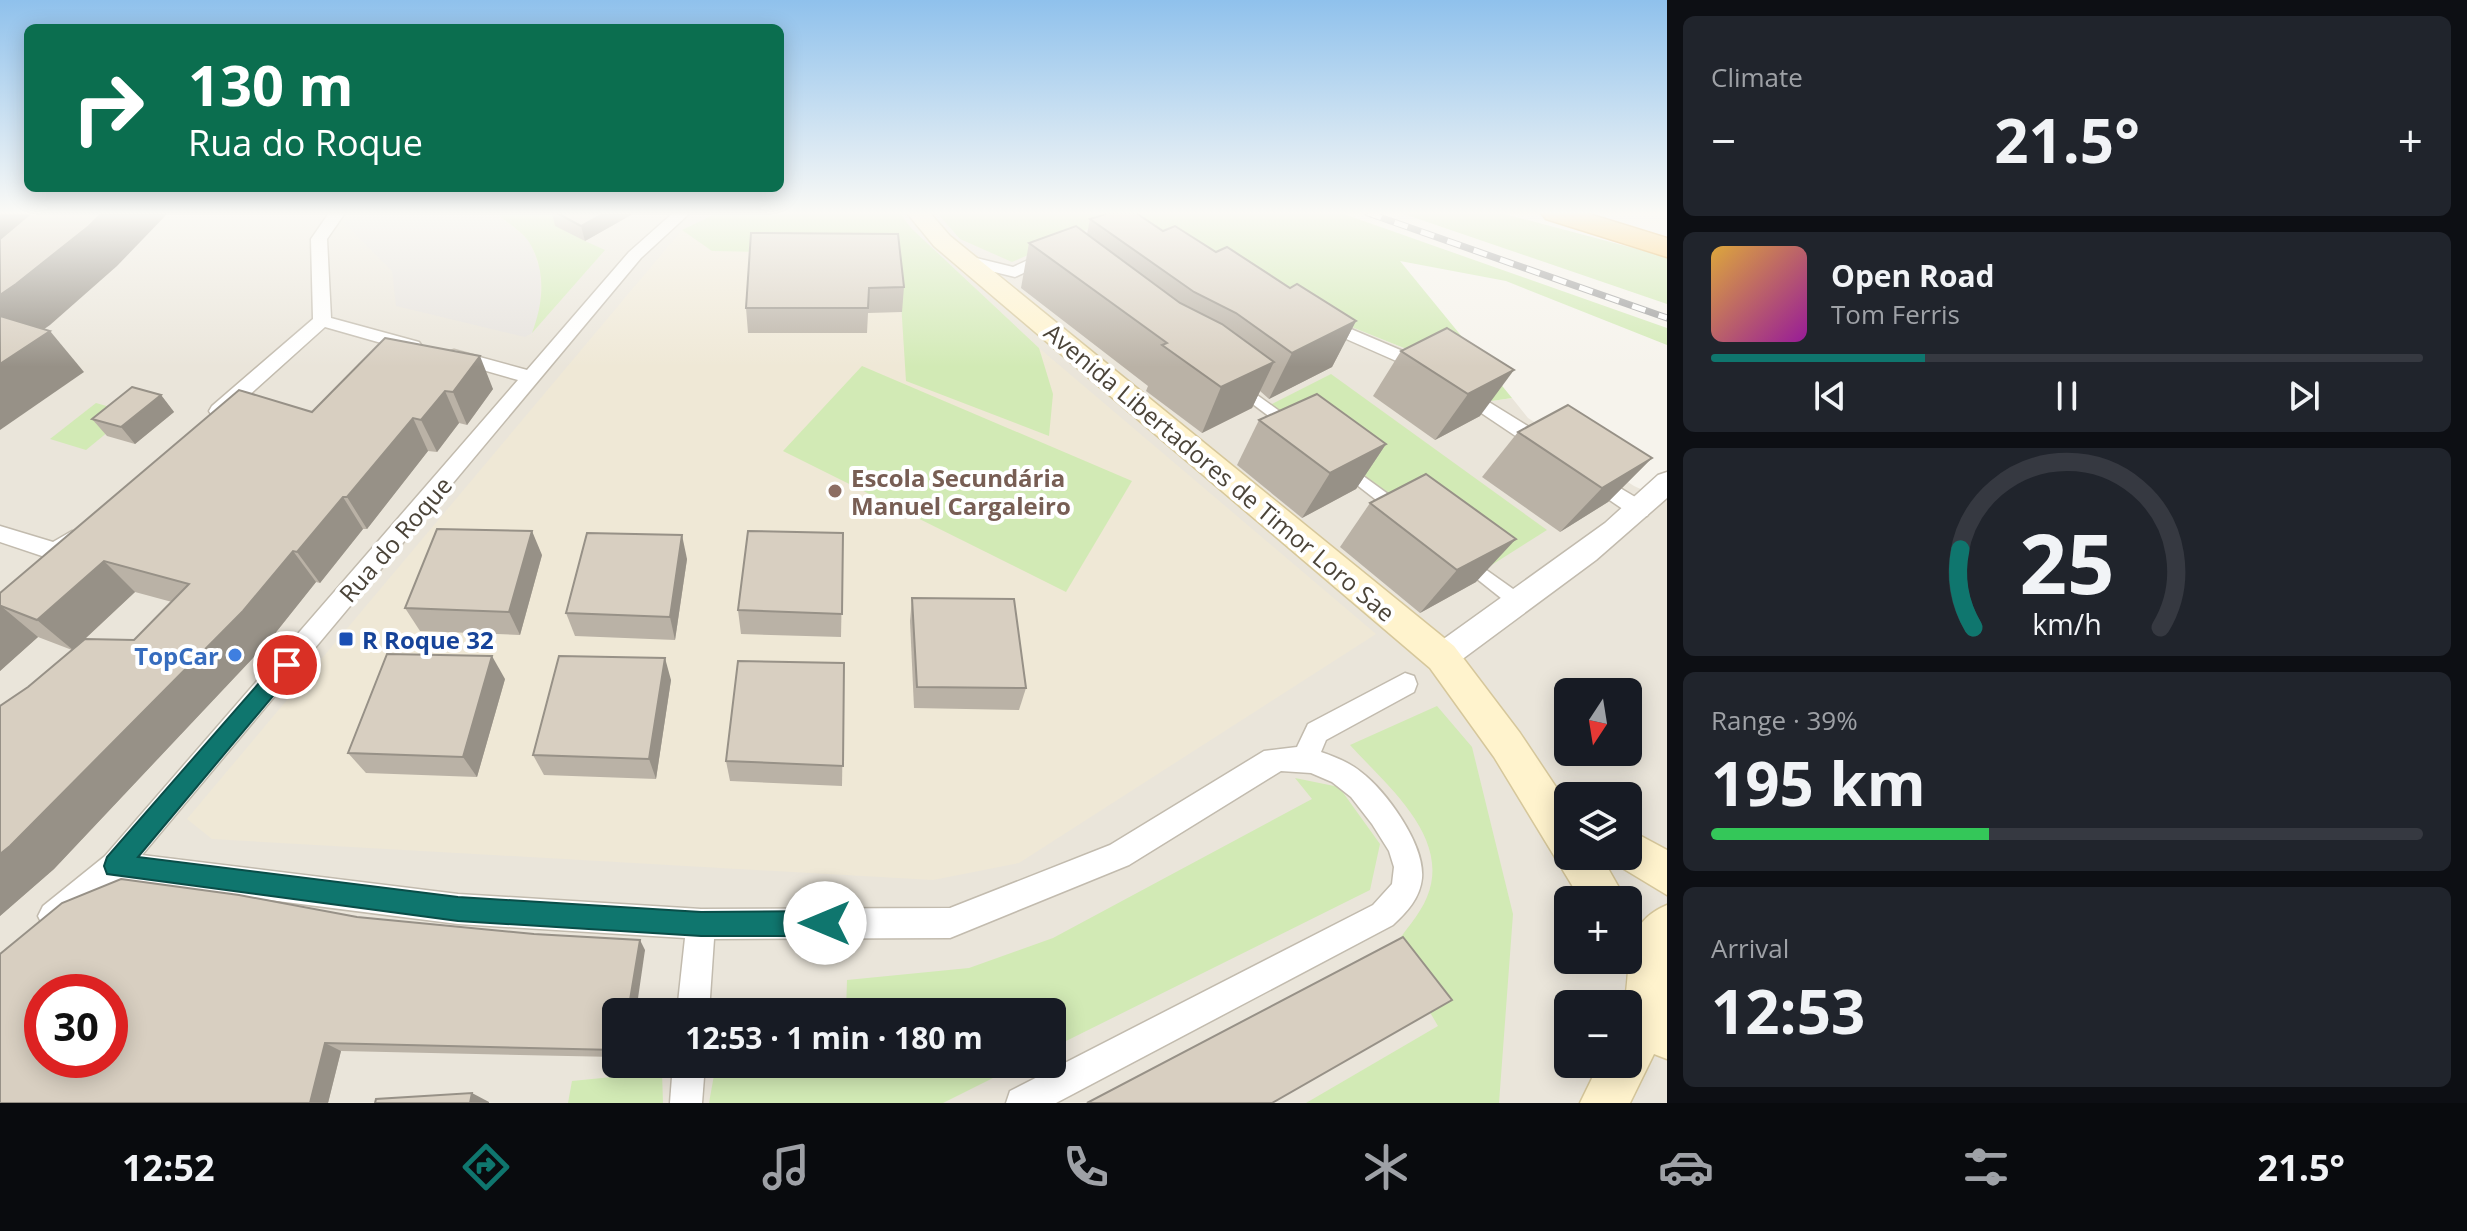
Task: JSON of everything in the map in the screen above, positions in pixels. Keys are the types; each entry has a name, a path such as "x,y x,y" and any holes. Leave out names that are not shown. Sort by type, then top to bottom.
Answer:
{"main road":[{"name":"Avenida Libertadores de Timor Loro Sae","path":"969,264 1442,657 1507,745 1554,819"},
{"name":"Avenida Libertadores de Timor Loro Sae","path":"1507,745 1554,787"},
{"path":"1642,858 1667,874"},
{"path":"1648,952 1667,1036"},
{"path":"1642,1021 1648,952"},
{"path":"1604,1103 1617,1078"}],"street":[{"path":"320,264 322,321"},
{"name":"Rua do Roque","path":"35,932 115,866 627,264"},
{"path":"983,264 1015,272 1035,264"},
{"path":"1312,317 1414,359 1640,510"},
{"path":"322,321 533,378"},
{"path":"202,426 322,321"},
{"path":"1221,373 1303,436"},
{"path":"1328,455 1416,523"},
{"path":"1442,657 1483,623 1640,510 1667,482"},
{"path":"0,534 57,552 81,531"},
{"path":"1454,552 1517,601"},
{"path":"1306,760 1317,732 1405,684"},
{"path":"115,866 458,909 701,924 950,923 1119,855 1273,760 1306,760 1336,770 1359,786 1393,829 1406,856 1409,874 1398,904 1383,915 1022,1103"},
{"path":"694,998 701,924"},
{"path":"686,1103 688,1078"}],"shaded area":[{"path":"0,264 1194,264 1419,354 1492,401 1512,398 1528,418 1634,486 1667,501 1667,1103 0,1103"},
{"path":"385,264 538,264 540,310 532,333 525,337 396,306 392,271"},
{"name":"Escola Secundária Manuel Cargaleiro","path":"653,264 950,264 1039,348 1376,634 1019,863 933,880 212,839 187,819"}],"green space":[{"path":"539,264 592,264 532,333 541,299"},
{"path":"899,264 950,264 1039,348 1053,394 1049,436 906,381"},
{"path":"1194,264 1403,264 1512,398 1492,401 1419,354"},
{"path":"1418,264 1487,264 1667,328 1667,345 1506,281"},
{"path":"1551,264 1667,264 1667,304"},
{"path":"862,366 1132,481 1066,592 783,451"},
{"path":"1331,374 1547,530 1487,568 1266,407"},
{"path":"96,403 131,413 86,450 50,439"},
{"path":"1437,706 1472,747 1513,914 1499,1103 1306,1103 1438,1026 1393,949 1427,897 1432,875 1430,853 1411,813 1350,745"},
{"path":"1295,778 1339,787 1380,844 1370,890 1066,1041 1066,998 846,998 847,980 969,968 1053,938 1312,799"},
{"path":"662,1078 663,1103 568,1103 572,1081"},
{"path":"713,1078 993,1078 943,1103 709,1103"}],"building":[{"path":"0,264 41,264 16,284 0,295"},
{"path":"749,264 901,264 904,287 869,288 868,308 746,308"},
{"path":"1059,264 1128,264 1180,303 1222,324 1274,362 1221,387 1162,345 1167,343"},
{"path":"1155,264 1254,264 1290,288 1297,284 1356,321 1292,353 1236,313 1194,292"},
{"path":"0,316 50,331 0,364"},
{"path":"1447,328 1514,370 1468,394 1401,351"},
{"path":"385,338 480,356 453,392 445,391 421,420 413,418 347,497 343,497 297,552 293,551 243,611 0,854 0,706 28,687 85,639 134,640 189,584 104,561 37,620 0,607 0,593 239,390 312,412"},
{"path":"132,387 161,395 121,427 92,419"},
{"path":"1317,394 1386,444 1330,473 1259,420"},
{"path":"1568,405 1652,458 1602,488 1518,432"},
{"path":"1426,474 1516,539 1457,570 1370,503"},
{"path":"437,529 532,531 509,612 405,608"},
{"path":"748,531 843,533 842,614 738,610"},
{"path":"587,533 682,535 670,617 566,613"},
{"path":"912,598 1014,599 1026,688 917,687"},
{"path":"387,654 492,656 463,757 348,753"},
{"path":"559,656 665,658 649,759 533,755"},
{"path":"738,661 844,663 843,766 726,761"},
{"path":"121,879 239,895 357,917 534,934 640,940 630,998 602,998 602,1050 325,1043 310,1103 0,1103 0,954 62,903"},
{"path":"1403,937 1452,1000 1272,1103 1087,1103"},
{"path":"472,1093 470,1103 375,1103 376,1099"}],"railway":[{"path":"1515,264 1667,318"}],"place":[{"name":"Escola Secundária Manuel Cargaleiro","path":"835,491"},
{"name":"R Roque 32","path":"346,639"},
{"name":"TopCar","path":"235,655"}],"route":[{"path":"287,665 115,866 458,909 701,924 825,923"}]}
